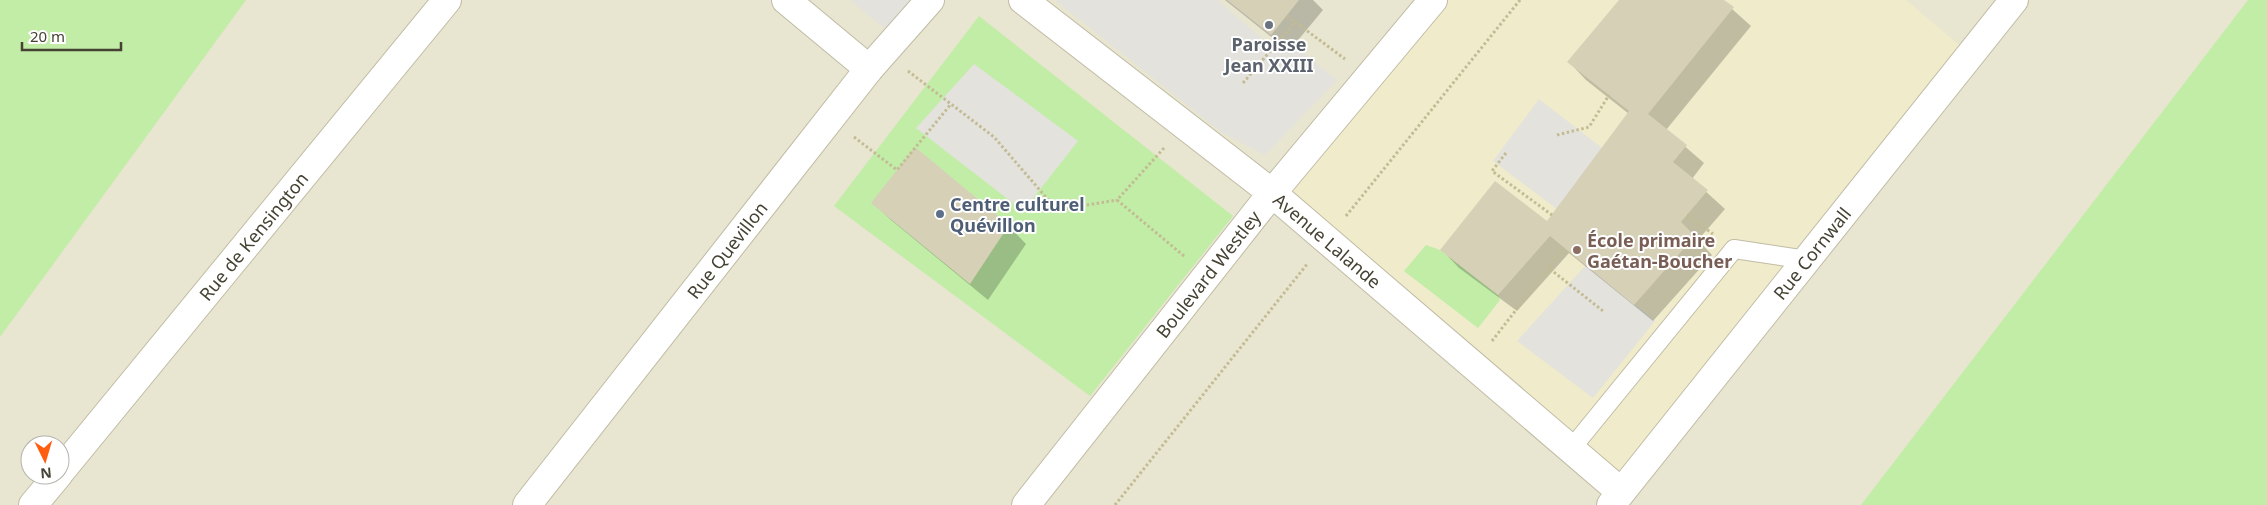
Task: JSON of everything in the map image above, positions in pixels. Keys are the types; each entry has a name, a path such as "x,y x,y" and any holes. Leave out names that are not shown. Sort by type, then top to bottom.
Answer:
{"street":[{"name":"Rue de Kensington","path":"70,461 447,0"},
{"path":"786,0 876,61"},
{"name":"Rue Quevillon","path":"527,505 830,118 876,61 930,0"},
{"name":"Avenue Lalande","path":"1023,0 1272,193 1571,449 1616,498"},
{"name":"Boulevard Westley","path":"1026,505 1272,193 1433,0"},
{"name":"Rue Cornwall","path":"1616,498 2014,0"},
{"name":"Rue de Kensington","path":"33,505 50,485"}],"lane":[{"path":"1571,449 1734,249 1807,260"}],"path":[{"path":"1287,16 1369,77"},
{"path":"1243,83 1295,22"},
{"path":"876,61 951,104 994,136 1057,210 1116,200 1185,125"},
{"path":"1557,135 1589,127 1609,95"},
{"path":"830,118 897,170 951,104"},
{"path":"1506,153 1492,171 1552,215"},
{"path":"1116,200 1208,274"},
{"path":"1687,215 1734,249"},
{"path":"1472,365 1550,269 1564,248"},
{"path":"1550,269 1602,311"}],"shaded area":[{"path":"0,0 2267,0 2267,505 0,505"},
{"path":"850,0 930,0 897,38"},
{"path":"1055,0 1217,0 1265,41 1292,44 1337,80 1265,155 1221,132"},
{"name":"École primaire Gaétan-Boucher","path":"1433,0 1906,0 1970,54 1621,492 1272,193"},
{"path":"974,64 1078,141 1023,211 916,128"},
{"path":"1539,99 1602,148 1557,209 1493,161"},
{"path":"1586,265 1655,321 1593,398 1517,341"}],"green space":[{"path":"0,0 246,0 0,337"},
{"path":"2248,0 2267,0 2267,505 1861,505"},
{"path":"979,16 1233,216 1090,396 834,206"},
{"path":"1426,245 1440,250 1498,295 1500,300 1478,328 1404,271"}],"building":[{"name":"Paroisse Jean XXIII","path":"1227,0 1299,0 1271,35"},
{"path":"1619,0 1724,0 1734,7 1648,114 1687,145 1673,162 1708,190 1681,222 1695,236 1634,305 1550,236 1498,295 1440,250 1495,181 1547,221 1629,111 1567,62"},
{"name":"Centre culturel Quévillon","path":"915,147 1009,225 970,284 871,203"}],"place":[{"name":"Paroisse Jean XXIII","path":"1269,25"},
{"name":"Centre culturel Quévillon","path":"940,214"},
{"name":"École primaire Gaétan-Boucher","path":"1577,250"}]}
